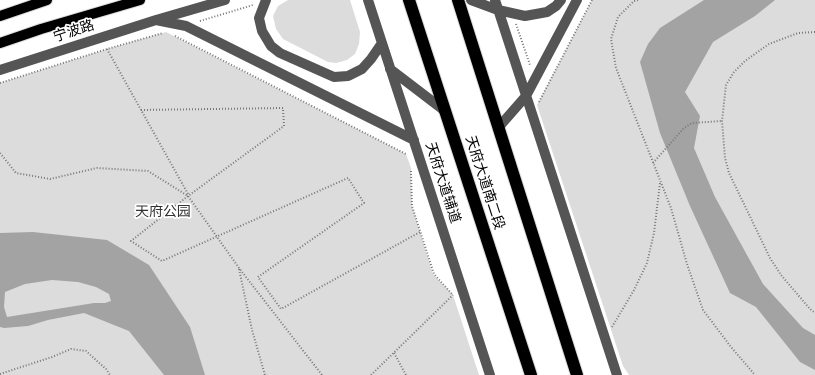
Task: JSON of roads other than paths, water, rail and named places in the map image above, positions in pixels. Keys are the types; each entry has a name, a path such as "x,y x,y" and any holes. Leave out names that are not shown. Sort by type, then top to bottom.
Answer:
{"highway":[{"name":"天府大道南二段","path":"409,0 531,375"},
{"path":"458,0 577,375"}],"main road":[{"path":"0,16 47,0"},
{"name":"宁波路","path":"0,43 41,29 140,0"}],"street":[{"name":"宁波路","path":"0,70 156,20 225,0"},
{"path":"266,0 260,18 262,32 271,46 280,53 334,77 348,76 362,69 382,44"},
{"name":"天府大道辅道","path":"368,0 490,375"},
{"path":"471,0 497,5 512,13 525,16 547,12 556,6 561,0"},
{"path":"498,128 526,96 577,0"},
{"path":"497,5 617,375"},
{"path":"156,20 186,26 414,140"},
{"path":"390,69 445,111"}],"park label":[{"name":"天府公园","path":"163,213"}]}
